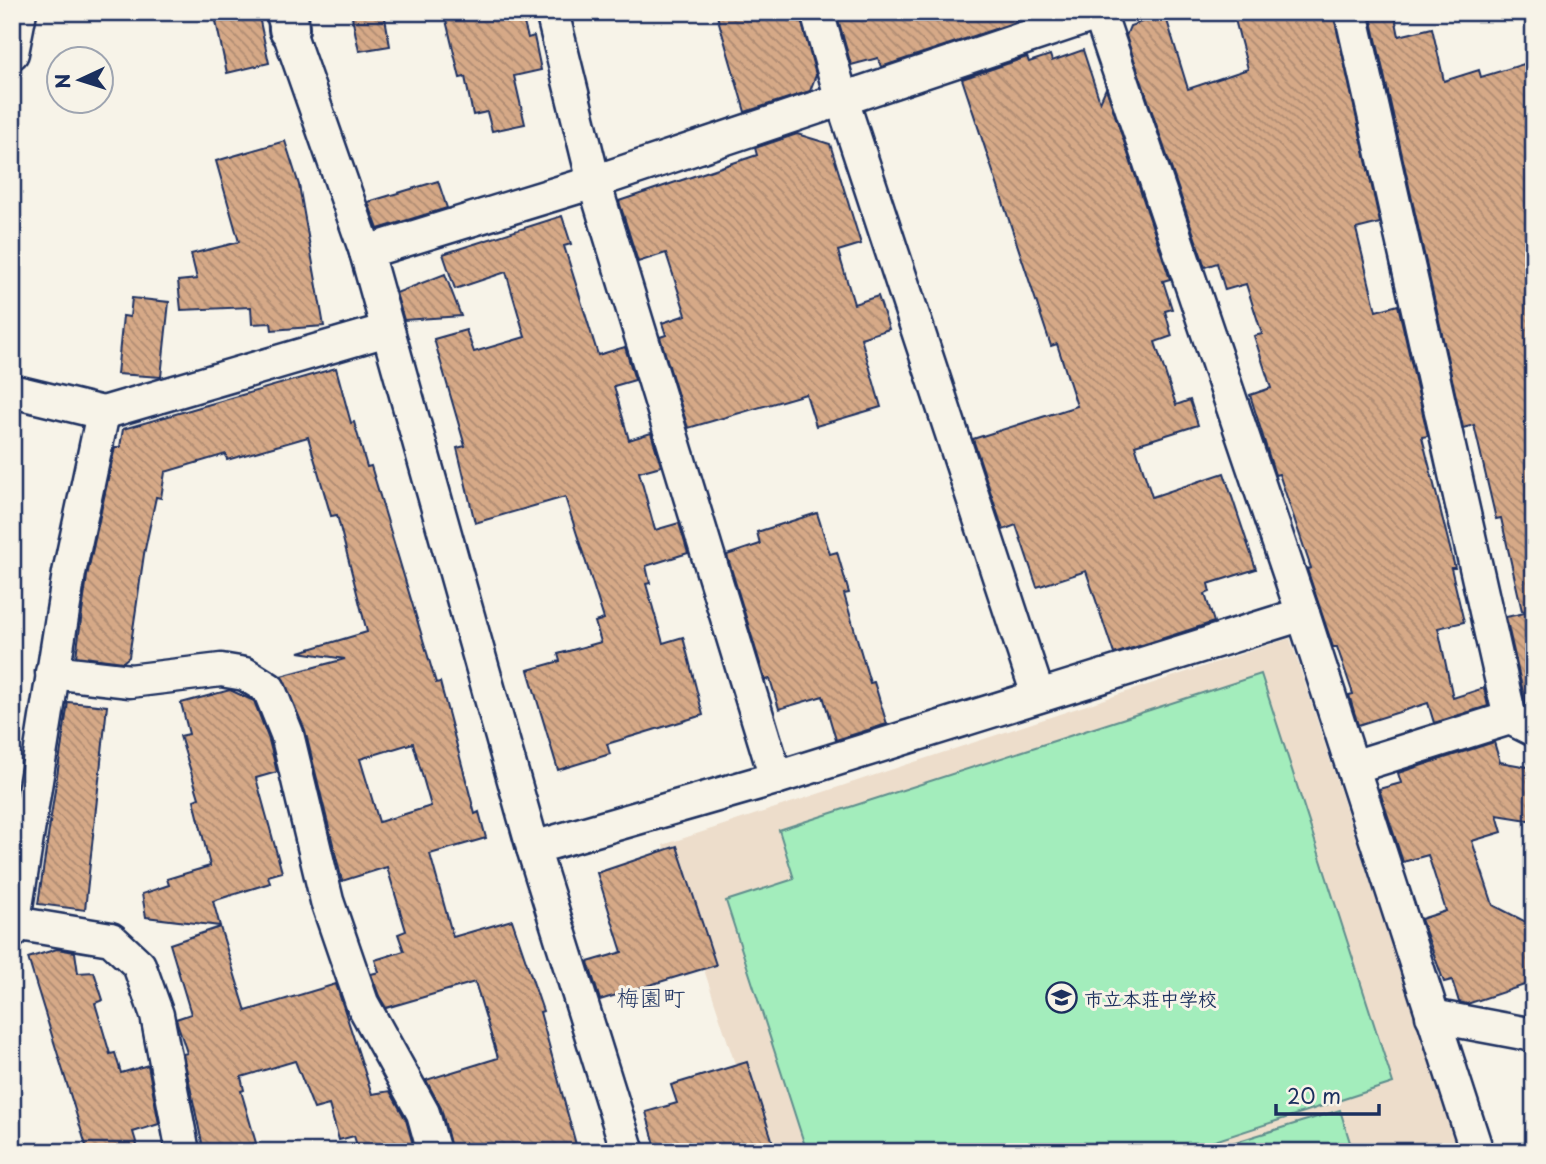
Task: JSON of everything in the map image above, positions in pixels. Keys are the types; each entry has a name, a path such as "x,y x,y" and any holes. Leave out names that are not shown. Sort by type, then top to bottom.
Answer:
{"street":[{"path":"12,53 20,12"},
{"path":"552,12 594,182 776,778"},
{"path":"817,12 842,100 1038,695"},
{"path":"1351,12 1522,724 1353,767"},
{"path":"366,252 594,182 1100,13 1303,614 1477,1152"},
{"path":"286,18 366,252 533,848 628,1152"},
{"path":"12,391 103,413 387,330"},
{"path":"103,413 52,672 13,928 111,939 139,965 157,1015 183,1152"},
{"path":"533,848 776,778 1303,614"},
{"path":"52,672 130,681 221,670 245,674 269,689 287,734 327,901 362,1003 423,1114 434,1152"},
{"path":"1432,1016 1534,1035"}],"shaded area":[{"name":"市立本荘中学校","path":"1290,638 1459,1152 764,1152 663,845"}],"green space":[{"name":"市立本荘中学校","path":"1261,674 1393,1083 1181,1152 807,1152 726,901 794,879 779,830"},
{"path":"1340,1110 1353,1152 1203,1152"}],"building":[{"path":"214,12 258,12 269,63 227,73"},
{"path":"351,12 384,12 390,46 359,51"},
{"path":"444,12 521,12 528,38 534,36 541,70 514,76 525,124 492,131 487,112 473,115 465,77 460,78"},
{"path":"716,12 799,12 816,75 810,91 745,112"},
{"path":"836,12 1013,12 1016,22 881,67 878,58 851,65"},
{"path":"1233,12 1333,12 1380,223 1356,229 1376,311 1398,305 1428,436 1422,437 1455,568 1451,568 1464,622 1438,628 1453,698 1484,688 1488,706 1434,723 1428,703 1358,725 1349,695 1353,694 1337,647 1333,647 1307,569 1311,568 1279,474 1275,475 1250,395 1271,388 1254,336 1262,334 1246,284 1225,290 1217,263 1205,267 1126,36 1130,26 1165,14 1188,89 1248,69"},
{"path":"1370,12 1394,12 1399,36 1432,28 1444,81 1479,70 1481,77 1534,61 1534,610 1522,611 1501,518 1496,519 1474,425 1463,428"},
{"path":"1083,50 1100,102 1106,88 1170,279 1163,281 1172,309 1165,311 1172,336 1155,342 1176,405 1190,400 1198,425 1135,445 1152,497 1224,473 1256,569 1208,584 1210,592 1205,594 1214,622 1114,654 1086,571 1037,587 1016,525 1003,530 973,439 1077,406 1057,344 1051,346 962,79 1027,57 1029,62 1050,55 1052,61"},
{"path":"797,134 830,144 861,244 838,251 854,304 878,296 889,329 861,338 881,407 816,426 806,394 688,428 660,337 666,335 662,323 686,315 666,253 638,262 619,201 757,155 755,148"},
{"path":"285,141 299,185 324,326 272,330 271,323 252,324 251,307 181,310 178,281 197,279 191,254 239,242 216,161"},
{"path":"438,181 447,208 378,229 368,202"},
{"path":"562,216 571,244 564,246 598,355 625,347 635,380 614,386 629,440 651,433 661,466 639,472 655,530 679,523 688,553 646,566 650,583 646,584 663,643 683,637 703,715 607,744 610,754 558,770 528,670 560,661 558,654 601,642 595,622 604,619 565,497 475,523 457,448 465,446 434,339 466,330 474,352 525,337 506,272 455,289 443,254"},
{"path":"445,274 461,316 404,320 396,293"},
{"path":"132,298 169,302 161,377 117,374 123,316 130,317"},
{"path":"336,368 351,423 354,422 367,467 371,466 436,683 440,682 475,814 479,812 486,838 430,854 453,937 512,920 543,1011 540,1012 578,1152 452,1152 441,1108 426,1080 498,1058 475,982 386,1008 379,996 371,974 379,972 375,960 404,951 398,934 406,931 387,867 342,881 305,730 281,676 345,659 299,652 367,632 337,515 331,516 308,437 227,460 226,454 165,472 161,498 156,497 144,554 129,657 123,662 76,656 87,576 115,447 120,447 123,429","holes":["413,743 431,806 379,822 360,759"]},
{"path":"817,513 830,554 837,552 849,593 844,594 870,683 874,682 887,724 836,740 823,696 779,709 770,679 765,680 727,555 760,544 757,532"},
{"path":"1534,611 1534,709 1526,705 1506,617"},
{"path":"230,690 254,701 269,740 277,772 256,778 282,872 268,876 270,883 213,901 220,926 146,917 142,894 169,885 167,879 210,866 194,800 199,798 180,736 189,734 181,703"},
{"path":"68,702 107,706 85,910 38,904"},
{"path":"1494,742 1500,762 1534,768 1534,821 1497,815 1502,832 1472,841 1493,905 1534,926 1534,982 1467,1004 1459,1002 1452,980 1444,982 1421,919 1446,911 1428,855 1403,862 1379,789 1401,783 1398,773"},
{"path":"677,846 716,965 600,1000 588,962 622,952 597,873"},
{"path":"220,927 246,1011 336,984 372,1094 390,1091 406,1120 415,1152 359,1152 354,1136 339,1140 329,1105 314,1109 295,1061 241,1077 244,1090 241,1091 256,1143 248,1145 249,1152 204,1152 183,1054 187,1053 176,1019 191,1014 170,944"},
{"path":"57,949 75,952 78,973 94,972 103,1000 95,1003 110,1054 115,1053 121,1073 148,1065 159,1124 133,1132 139,1152 88,1152 28,958"},
{"path":"747,1062 776,1152 657,1152 646,1112 677,1103 671,1085"}],"place":[{"name":"市立本荘中学校","path":"1061,998"}],"district":[{"name":"梅園町","path":"651,996"}]}
